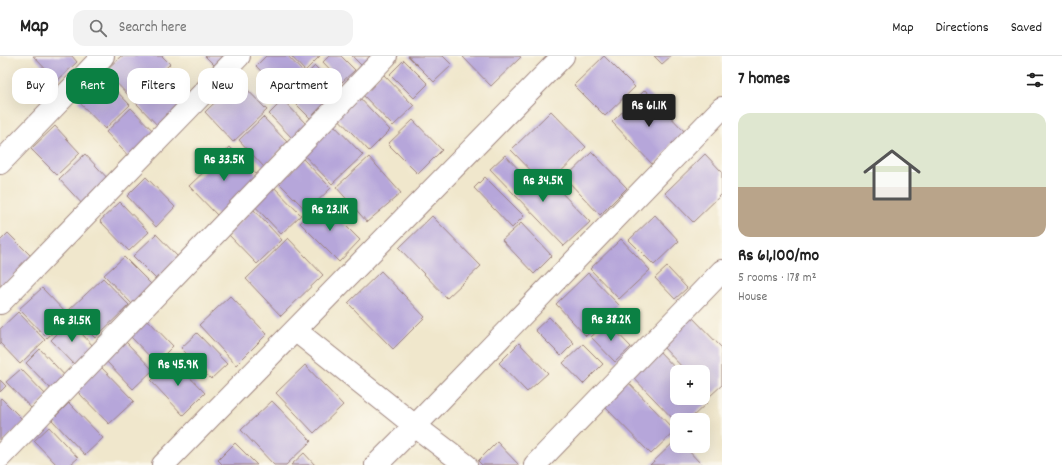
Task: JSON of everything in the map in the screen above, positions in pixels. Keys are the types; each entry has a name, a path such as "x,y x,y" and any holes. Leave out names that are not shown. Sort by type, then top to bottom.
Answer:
{"street":[{"path":"0,162 103,56"},
{"path":"0,303 239,56"},
{"path":"0,458 386,56"},
{"path":"163,465 563,56"},
{"path":"376,465 722,108"},
{"path":"535,465 722,271"},
{"path":"295,330 466,465"}],"building":[{"path":"33,56 72,56 77,62 71,68 66,68 66,72 58,80 58,68 45,68"},
{"path":"121,56 162,56 170,64 166,68 127,68 127,94 119,86 119,68 108,68"},
{"path":"205,56 229,56 217,68"},
{"path":"266,56 288,56 299,68 258,68 256,66"},
{"path":"291,56 320,56 308,68 302,68"},
{"path":"329,56 341,56 355,70 342,82 342,68 329,68 323,62"},
{"path":"352,56 377,56 365,69"},
{"path":"408,56 443,56 452,65 434,82"},
{"path":"604,56 635,87 605,116 574,85"},
{"path":"654,56 671,56 662,64"},
{"path":"463,57 521,57 491,86"},
{"path":"404,60 428,84 414,98 390,74"},
{"path":"382,73 414,106 393,126 361,93"},
{"path":"248,90 256,99 256,104 261,104 267,110 233,142 205,112 213,104 248,104"},
{"path":"645,90 686,133 653,165 612,122"},
{"path":"119,94 127,102 127,104 130,105 105,129 81,104 119,104"},
{"path":"357,95 390,130 369,151 335,115"},
{"path":"190,102 192,104 163,131 137,104 190,104"},
{"path":"279,104 287,104 307,125 293,139 269,114"},
{"path":"296,104 327,104 311,119"},
{"path":"131,108 158,136 133,161 106,132"},
{"path":"551,111 586,147 546,186 511,150"},
{"path":"263,117 288,143 264,167 239,140"},
{"path":"329,120 363,155 332,184 298,149"},
{"path":"413,120 442,150 418,174 388,144"},
{"path":"55,126 80,153 57,175 31,149"},
{"path":"230,147 259,177 218,216 189,186"},
{"path":"592,152 627,188 600,215 565,178"},
{"path":"85,154 110,181 84,206 59,179"},
{"path":"705,154 722,172 722,194 693,222 665,193"},
{"path":"505,155 545,197 556,187 590,222 564,246 490,169"},
{"path":"369,157 401,193 367,222 336,187"},
{"path":"303,159 331,188 307,211 279,183"},
{"path":"146,177 175,207 156,227 127,196"},
{"path":"485,177 524,216 512,228 474,188"},
{"path":"270,183 301,215 281,234 251,202"},
{"path":"120,202 149,232 129,251 100,221"},
{"path":"322,202 360,240 339,262 300,223"},
{"path":"253,209 282,240 257,264 228,234"},
{"path":"655,215 679,241 654,265 629,240"},
{"path":"432,216 481,266 447,298 399,248"},
{"path":"521,223 552,256 534,274 502,240"},
{"path":"8,233 33,258 2,287 0,285 0,241"},
{"path":"156,234 179,258 157,280 133,256"},
{"path":"288,238 323,275 281,316 246,279"},
{"path":"621,239 650,270 619,299 590,269"},
{"path":"124,257 152,285 132,304 104,275"},
{"path":"667,267 687,288 675,299 655,278"},
{"path":"381,271 425,317 393,349 348,303"},
{"path":"588,273 619,305 586,336 556,304"},
{"path":"103,278 129,305 95,338 68,311"},
{"path":"42,288 70,317 47,338 19,309"},
{"path":"230,296 267,334 236,365 199,325"},
{"path":"18,312 45,340 20,364 0,343 0,329"},
{"path":"689,314 722,348 722,385 710,396 710,365 680,365 659,343"},
{"path":"549,317 574,343 561,356 535,330"},
{"path":"147,319 173,346 156,363 130,336"},
{"path":"70,321 94,347 75,365 51,340"},
{"path":"607,322 631,347 615,362 591,337"},
{"path":"197,333 227,364 211,379 181,348"},
{"path":"125,341 153,370 133,389 105,360"},
{"path":"519,343 548,373 527,392 499,363"},
{"path":"583,344 603,364 583,384 563,363"},
{"path":"40,349 67,378 53,391 26,363"},
{"path":"657,349 672,365 670,365 670,405 705,405 696,413 670,413 670,416 630,374"},
{"path":"173,360 205,393 183,415 151,381"},
{"path":"305,365 343,405 314,433 276,393"},
{"path":"100,366 134,401 109,424 76,390"},
{"path":"21,369 47,396 33,410 6,382"},
{"path":"0,380 6,386 0,392"},
{"path":"626,380 670,426 670,436 651,454 602,404"},
{"path":"1,398 25,422 0,445 0,399"},
{"path":"272,401 311,441 286,465 274,465 241,430"},
{"path":"69,403 103,438 85,455 52,420"},
{"path":"49,427 78,458 70,465 57,465 34,441"},
{"path":"497,442 519,465 482,465 478,461"},
{"path":"235,443 257,465 223,465 218,460"},
{"path":"670,446 670,453 691,453 702,465 650,465"},
{"path":"304,453 315,465 291,465"}]}
